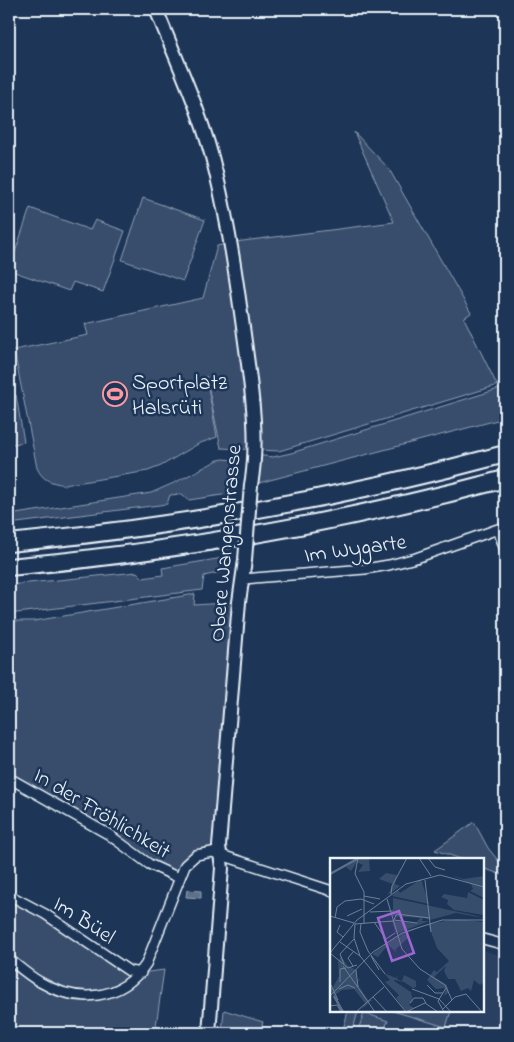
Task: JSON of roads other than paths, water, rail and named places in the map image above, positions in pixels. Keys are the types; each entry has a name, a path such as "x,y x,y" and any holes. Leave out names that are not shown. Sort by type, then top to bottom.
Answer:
{"highway":[{"path":"9,543 142,527 276,505 380,484 505,454"},
{"path":"9,567 152,550 280,529 386,508 505,479"}],"street":[{"name":"Obere Wangenstrasse","path":"156,9 206,139 221,196 241,309 254,411 254,454 239,607 220,846 222,868 209,1033"},
{"name":"Im Wygarte","path":"243,578 365,569 389,565 416,558 498,529 505,550"},
{"name":"In der Fröhlichkeit","path":"9,778 108,834 149,864 179,878"},
{"path":"9,959 40,983 61,992 81,996 98,996 114,992 129,983 140,973 146,964 185,865 196,855 210,852 330,890"},
{"name":"Im Büel","path":"9,895 45,914 129,971 140,973"},
{"path":"484,939 505,945"}],"place":[{"name":"Sportplatz Halsrüti","path":"115,394"}]}
